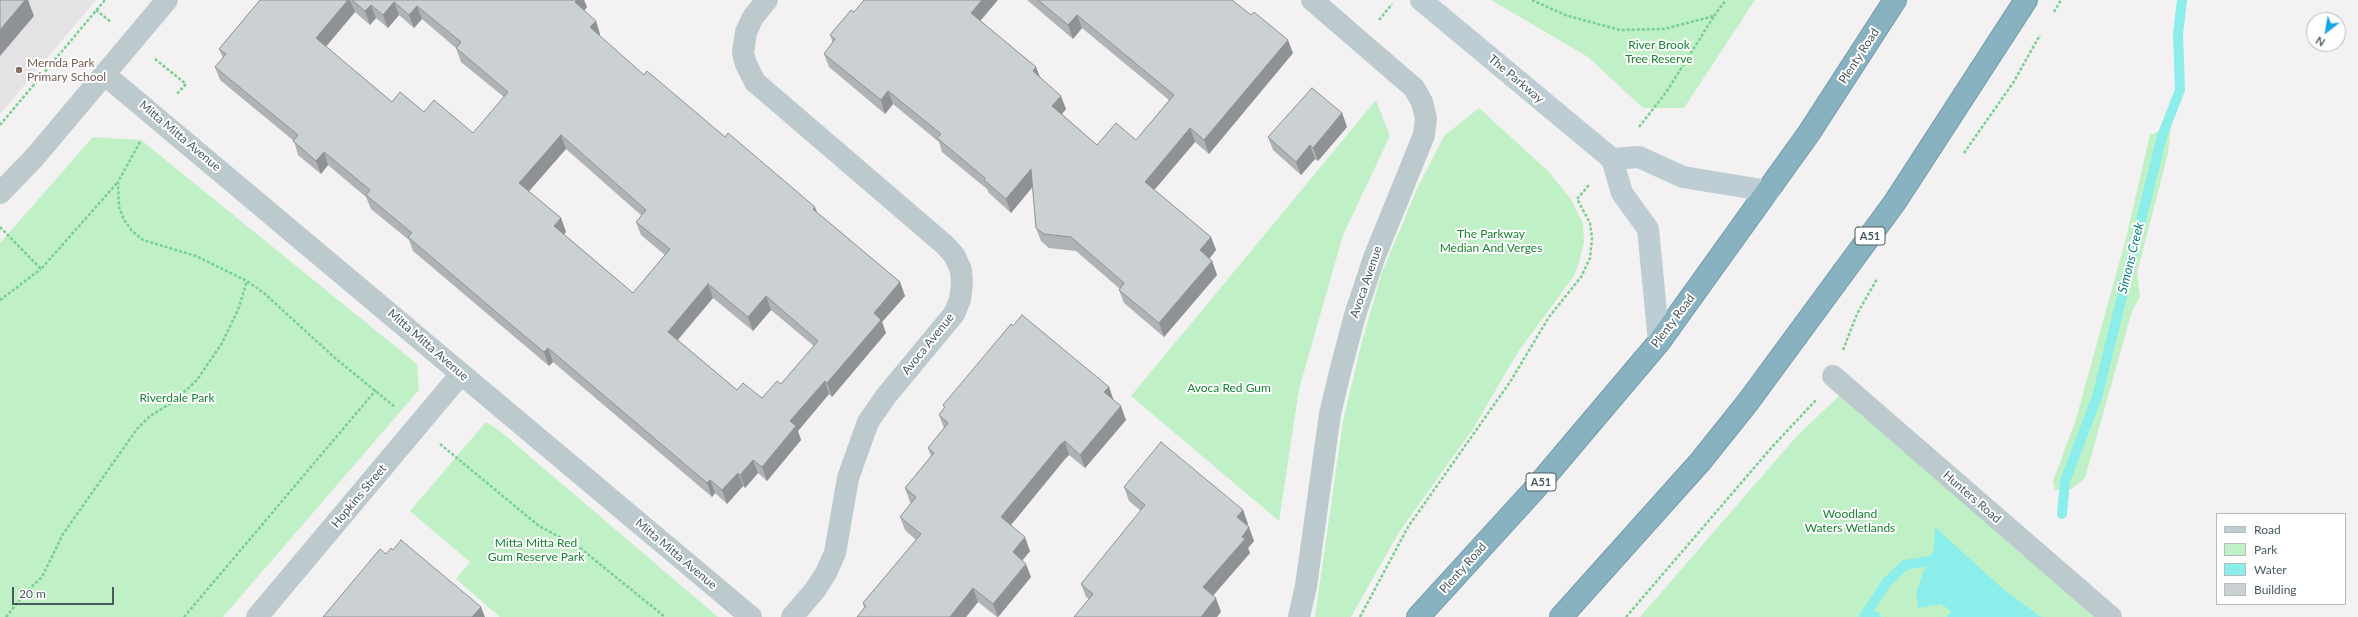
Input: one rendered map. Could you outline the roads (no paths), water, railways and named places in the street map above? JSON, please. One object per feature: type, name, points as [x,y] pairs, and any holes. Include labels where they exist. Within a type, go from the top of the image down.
[{"type":"highway","name":"Plenty Road","points":[[1418,617],[1533,491],[1659,342],[1809,133],[1895,0]]},
{"type":"highway","name":"A51","points":[[1561,617],[1700,462],[1748,402],[1895,202],[2026,0]]},
{"type":"street","points":[[0,193],[34,158],[167,0]]},
{"type":"street","name":"Avoca Avenue","points":[[767,0],[753,17],[746,32],[744,58],[755,82],[945,245],[954,256],[960,270],[962,284],[960,300],[954,314],[886,396],[868,422],[848,478],[835,553],[826,573],[815,590],[792,617]]},
{"type":"street","name":"Avoca Avenue","points":[[1299,617],[1306,586],[1330,414],[1346,351],[1374,258],[1424,135],[1426,118],[1422,102],[1414,88],[1312,0]]},
{"type":"street","name":"The Parkway","points":[[1421,0],[1612,159]]},
{"type":"street","name":"Mitta Mitta Avenue","points":[[104,74],[751,617]]},
{"type":"street","points":[[1659,342],[1648,229],[1622,193],[1612,159],[1639,157],[1683,177],[1768,191]]},
{"type":"street","name":"Hopkins Street","points":[[257,617],[461,374]]},
{"type":"street","name":"Hunters Road","points":[[1833,376],[2111,617]]},
{"type":"water","points":[[1935,527],[2002,588],[2041,617],[1947,617],[1951,611],[1941,604],[1918,608],[1916,593],[1922,575],[1934,549]]},
{"type":"waterway","name":"Simons Creek","points":[[2062,514],[2065,481],[2097,397],[2162,136],[2180,90],[2178,34],[2182,0]]},
{"type":"waterway","points":[[1864,617],[1887,582],[1905,565],[1929,561]]},
{"type":"waterway","points":[[1867,614],[1876,617]]},
{"type":"place","name":"Mernda Park Primary School","points":[[19,70]]},
{"type":"park label","name":"River Brook Tree Reserve","points":[[1659,52]]},
{"type":"park label","name":"The Parkway Median And Verges","points":[[1491,241]]},
{"type":"park label","name":"Avoca Red Gum","points":[[1229,388]]},
{"type":"park label","name":"Riverdale Park","points":[[177,398]]},
{"type":"park label","name":"Woodland Waters Wetlands","points":[[1850,521]]},
{"type":"park label","name":"Mitta Mitta Red Gum Reserve Park","points":[[536,550]]}]
